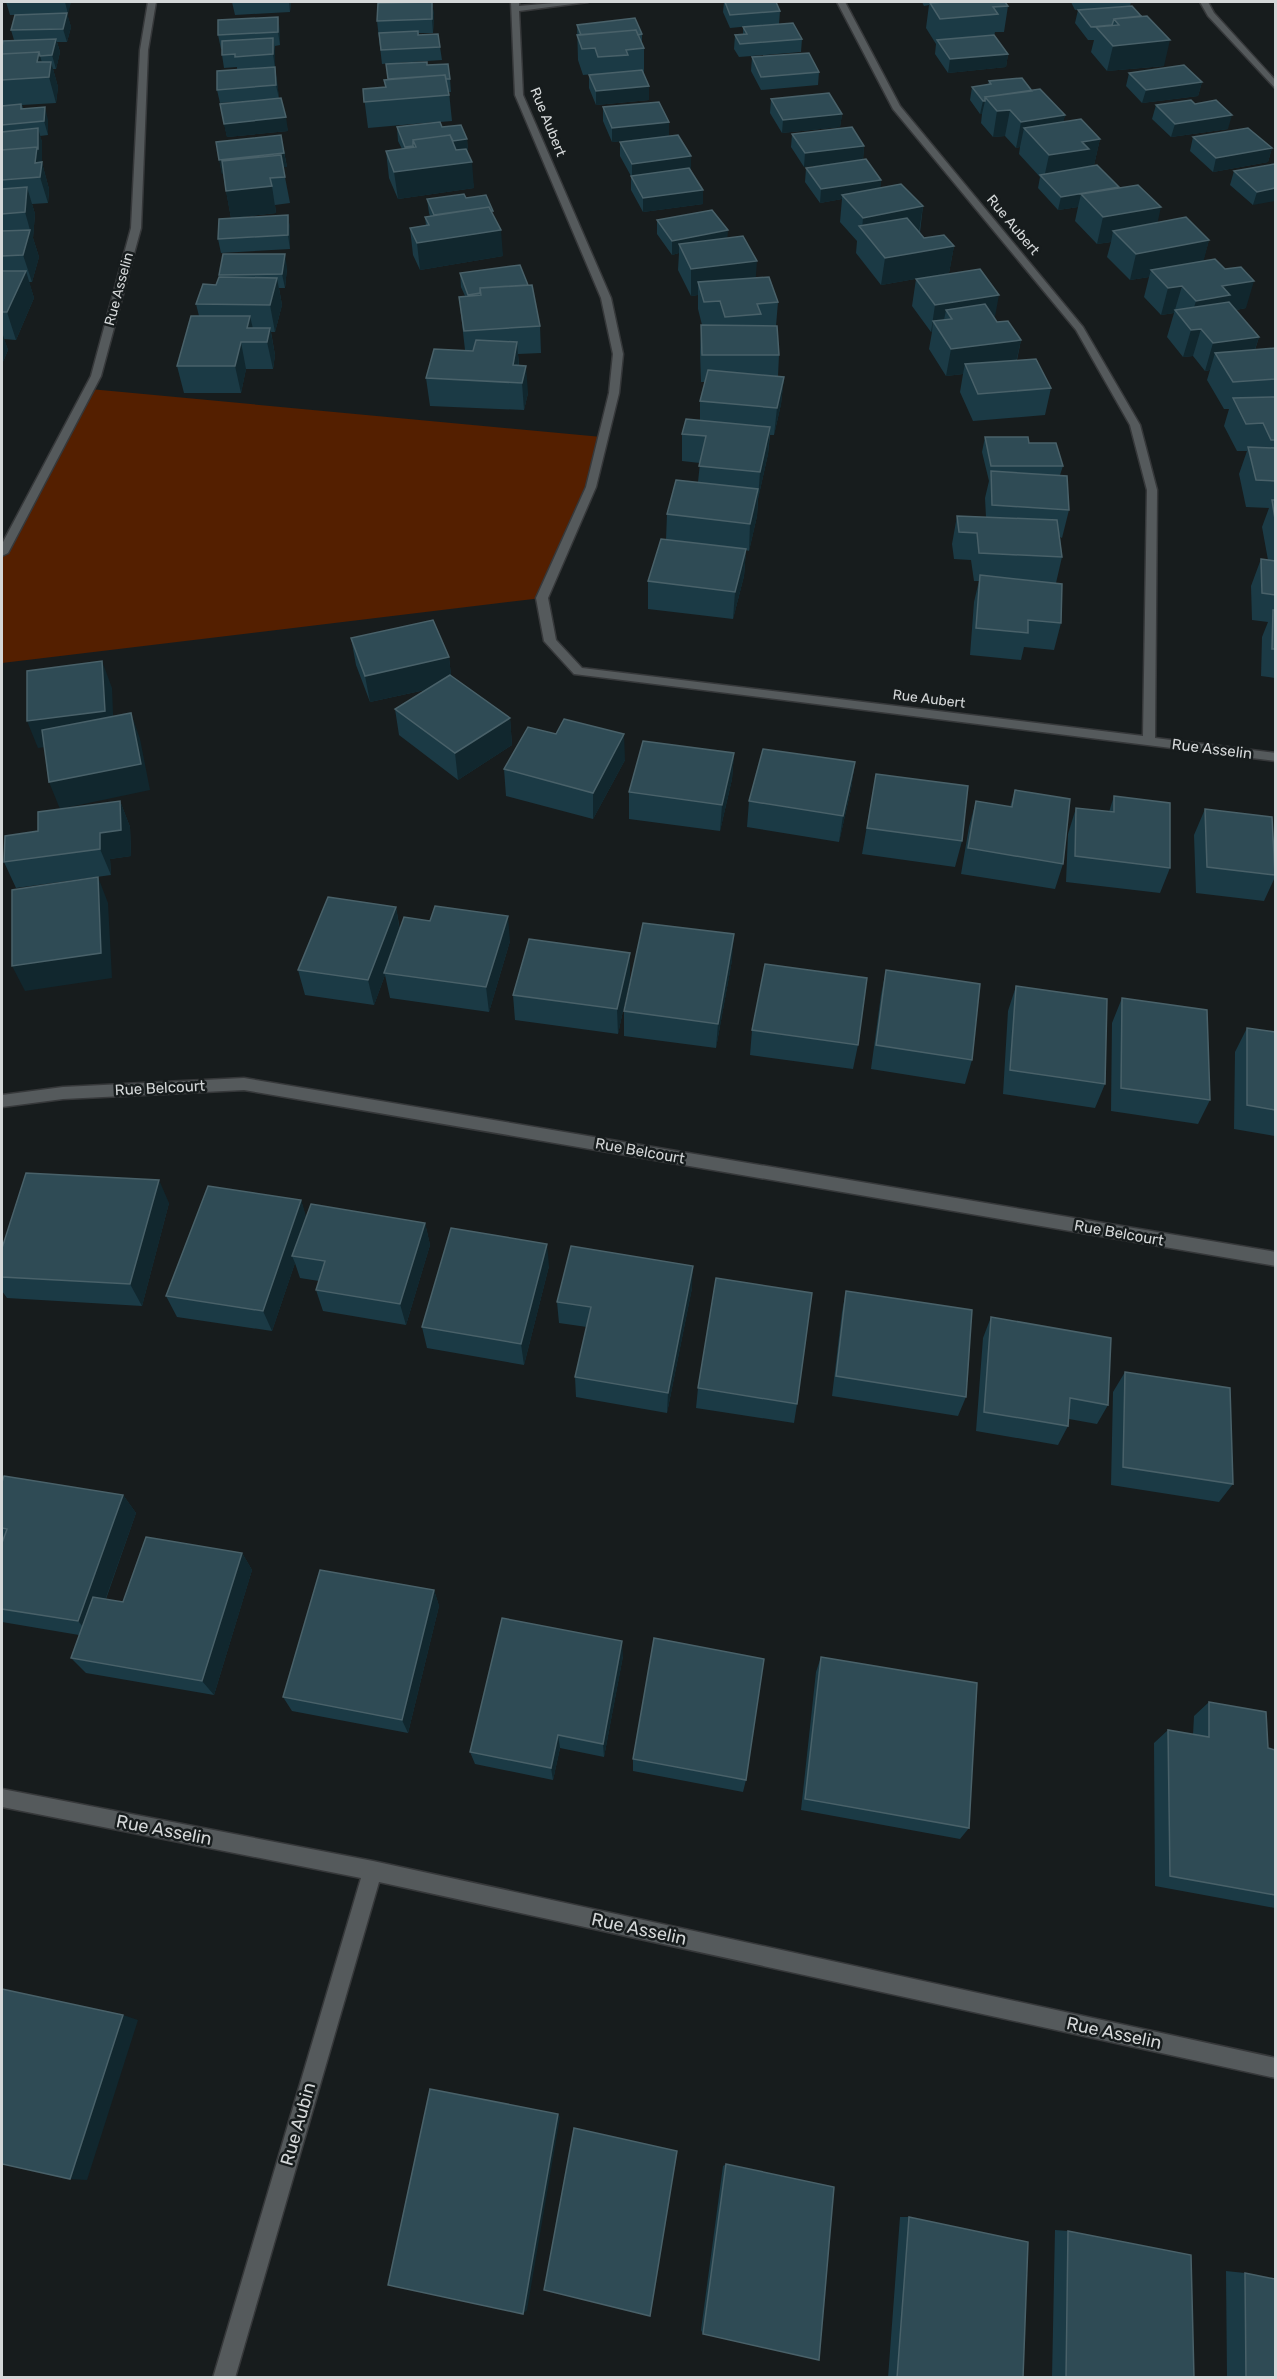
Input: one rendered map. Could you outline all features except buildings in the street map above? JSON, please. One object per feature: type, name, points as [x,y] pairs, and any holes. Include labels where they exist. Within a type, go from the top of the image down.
[{"type":"street","name":"Rue Asselin","points":[[2,553],[96,376],[136,228],[144,50],[152,2]]},
{"type":"street","name":"Rue Aubert","points":[[584,2],[516,5],[519,95],[606,298],[618,354],[614,393],[591,487],[542,598],[550,641],[578,671],[1149,741],[1152,490],[1135,425],[1080,330],[896,107],[841,2]]},
{"type":"street","points":[[1204,2],[1211,14],[1275,85]]},
{"type":"street","name":"Rue Asselin","points":[[1149,741],[1275,757]]},
{"type":"street","name":"Rue Belcourt","points":[[2,1101],[63,1093],[244,1084],[1275,1259]]},
{"type":"street","name":"Rue Asselin","points":[[2,1798],[373,1871],[1275,2068]]},
{"type":"street","name":"Rue Aubin","points":[[224,2378],[373,1871]]},
{"type":"shaded area","points":[[90,389],[602,437],[591,487],[542,598],[2,663],[2,553]]}]
